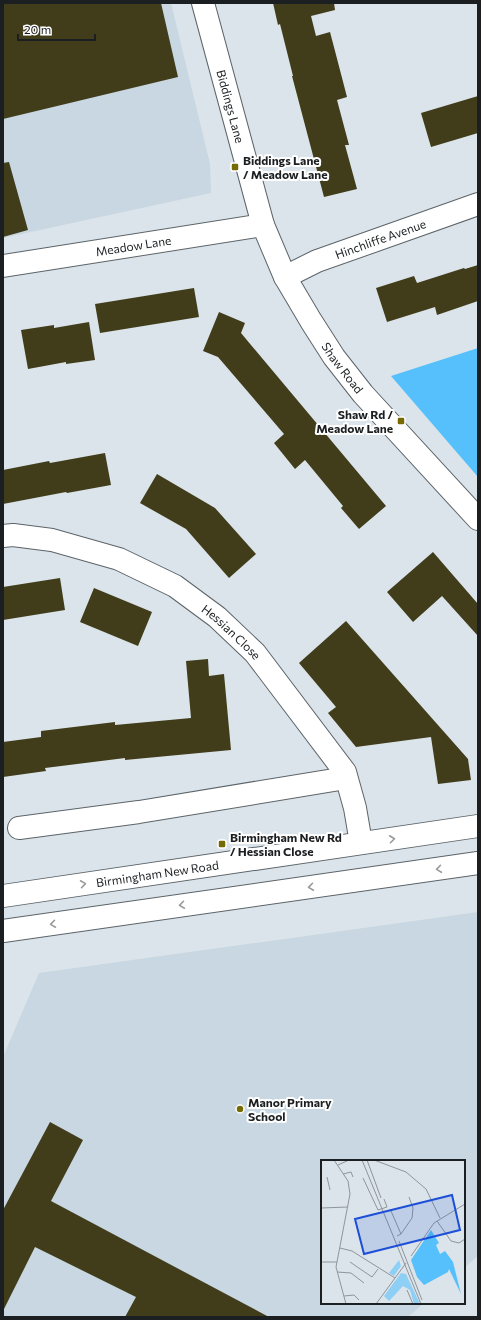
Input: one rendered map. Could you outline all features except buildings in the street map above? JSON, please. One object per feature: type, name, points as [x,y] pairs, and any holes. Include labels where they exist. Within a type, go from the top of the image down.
[{"type":"main road","name":"Biddings Lane","points":[[203,3],[263,225],[285,277]]},
{"type":"main road","name":"Hinchliffe Avenue","points":[[285,277],[317,261],[478,204]]},
{"type":"main road","name":"Meadow Lane","points":[[3,266],[263,225]]},
{"type":"main road","name":"Shaw Road","points":[[285,277],[311,322],[334,357],[363,394],[478,519]]},
{"type":"main road","name":"Hessian Close","points":[[3,536],[52,540],[119,559],[175,586],[217,617],[255,653],[345,772],[355,808],[360,844]]},
{"type":"main road","points":[[19,828],[139,812],[346,778]]},
{"type":"main road","name":"Birmingham New Road","points":[[3,896],[478,826]]},
{"type":"main road","points":[[3,931],[478,864]]},
{"type":"shaded area","points":[[3,3],[171,3],[210,164],[211,193],[3,238]]},
{"type":"shaded area","points":[[478,348],[478,477],[391,376]]},
{"type":"shaded area","name":"Manor Primary School","points":[[478,912],[478,1256],[465,1267],[465,1160],[321,1160],[321,1304],[423,1304],[408,1317],[3,1317],[3,1057],[39,973]]},
{"type":"place","name":"Biddings Lane / Meadow Lane","points":[[235,167]]},
{"type":"place","name":"Shaw Rd / Meadow Lane","points":[[401,421]]},
{"type":"place","name":"Birmingham New Rd / Hessian Close","points":[[222,844]]},
{"type":"place","name":"Manor Primary School","points":[[240,1109]]}]
